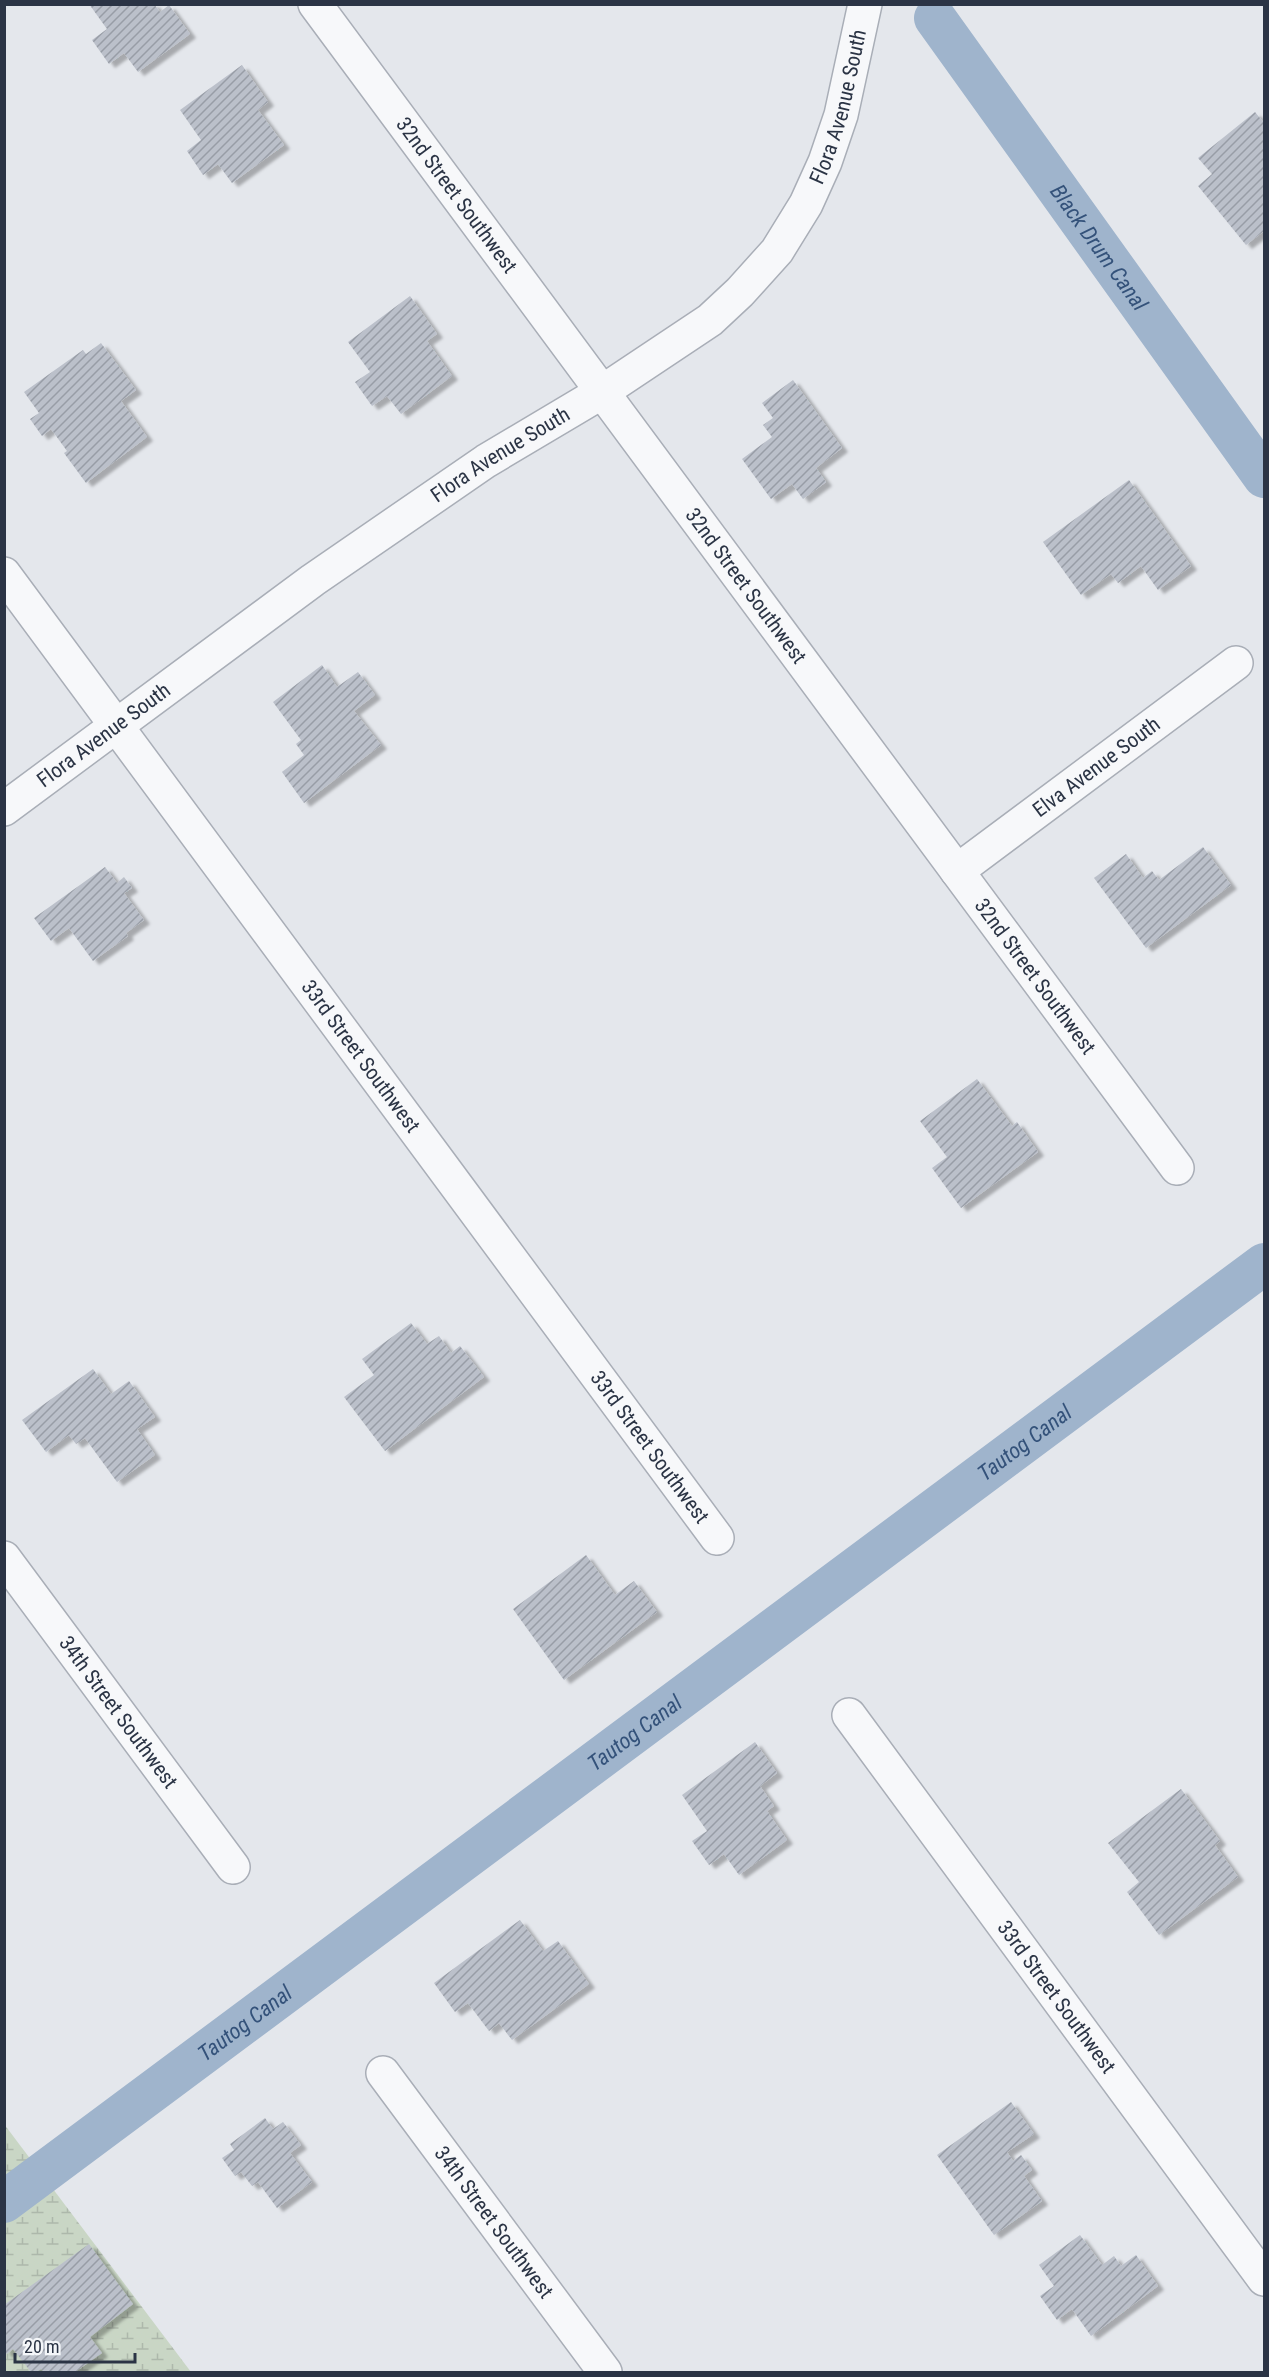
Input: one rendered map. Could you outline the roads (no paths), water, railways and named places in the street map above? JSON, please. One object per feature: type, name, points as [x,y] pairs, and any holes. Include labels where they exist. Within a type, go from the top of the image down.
[{"type":"street","name":"32nd Street Southwest","points":[[315,4],[1177,1168]]},
{"type":"street","name":"Flora Avenue South","points":[[4,809],[313,580],[486,461],[602,392],[710,320],[740,292],[777,251],[806,204],[825,162],[841,115],[865,4]]},
{"type":"street","name":"33rd Street Southwest","points":[[4,574],[717,1538]]},
{"type":"street","name":"Elva Avenue South","points":[[957,872],[1236,663]]},
{"type":"street","name":"34th Street Southwest","points":[[4,1558],[233,1866]]},
{"type":"street","name":"33rd Street Southwest","points":[[849,1715],[1264,2279]]},
{"type":"street","name":"34th Street Southwest","points":[[383,2073],[605,2373]]},
{"type":"waterway","name":"Black Drum Canal","points":[[935,18],[1264,477]]},
{"type":"waterway","name":"Tautog Canal","points":[[4,2202],[1264,1264]]}]
